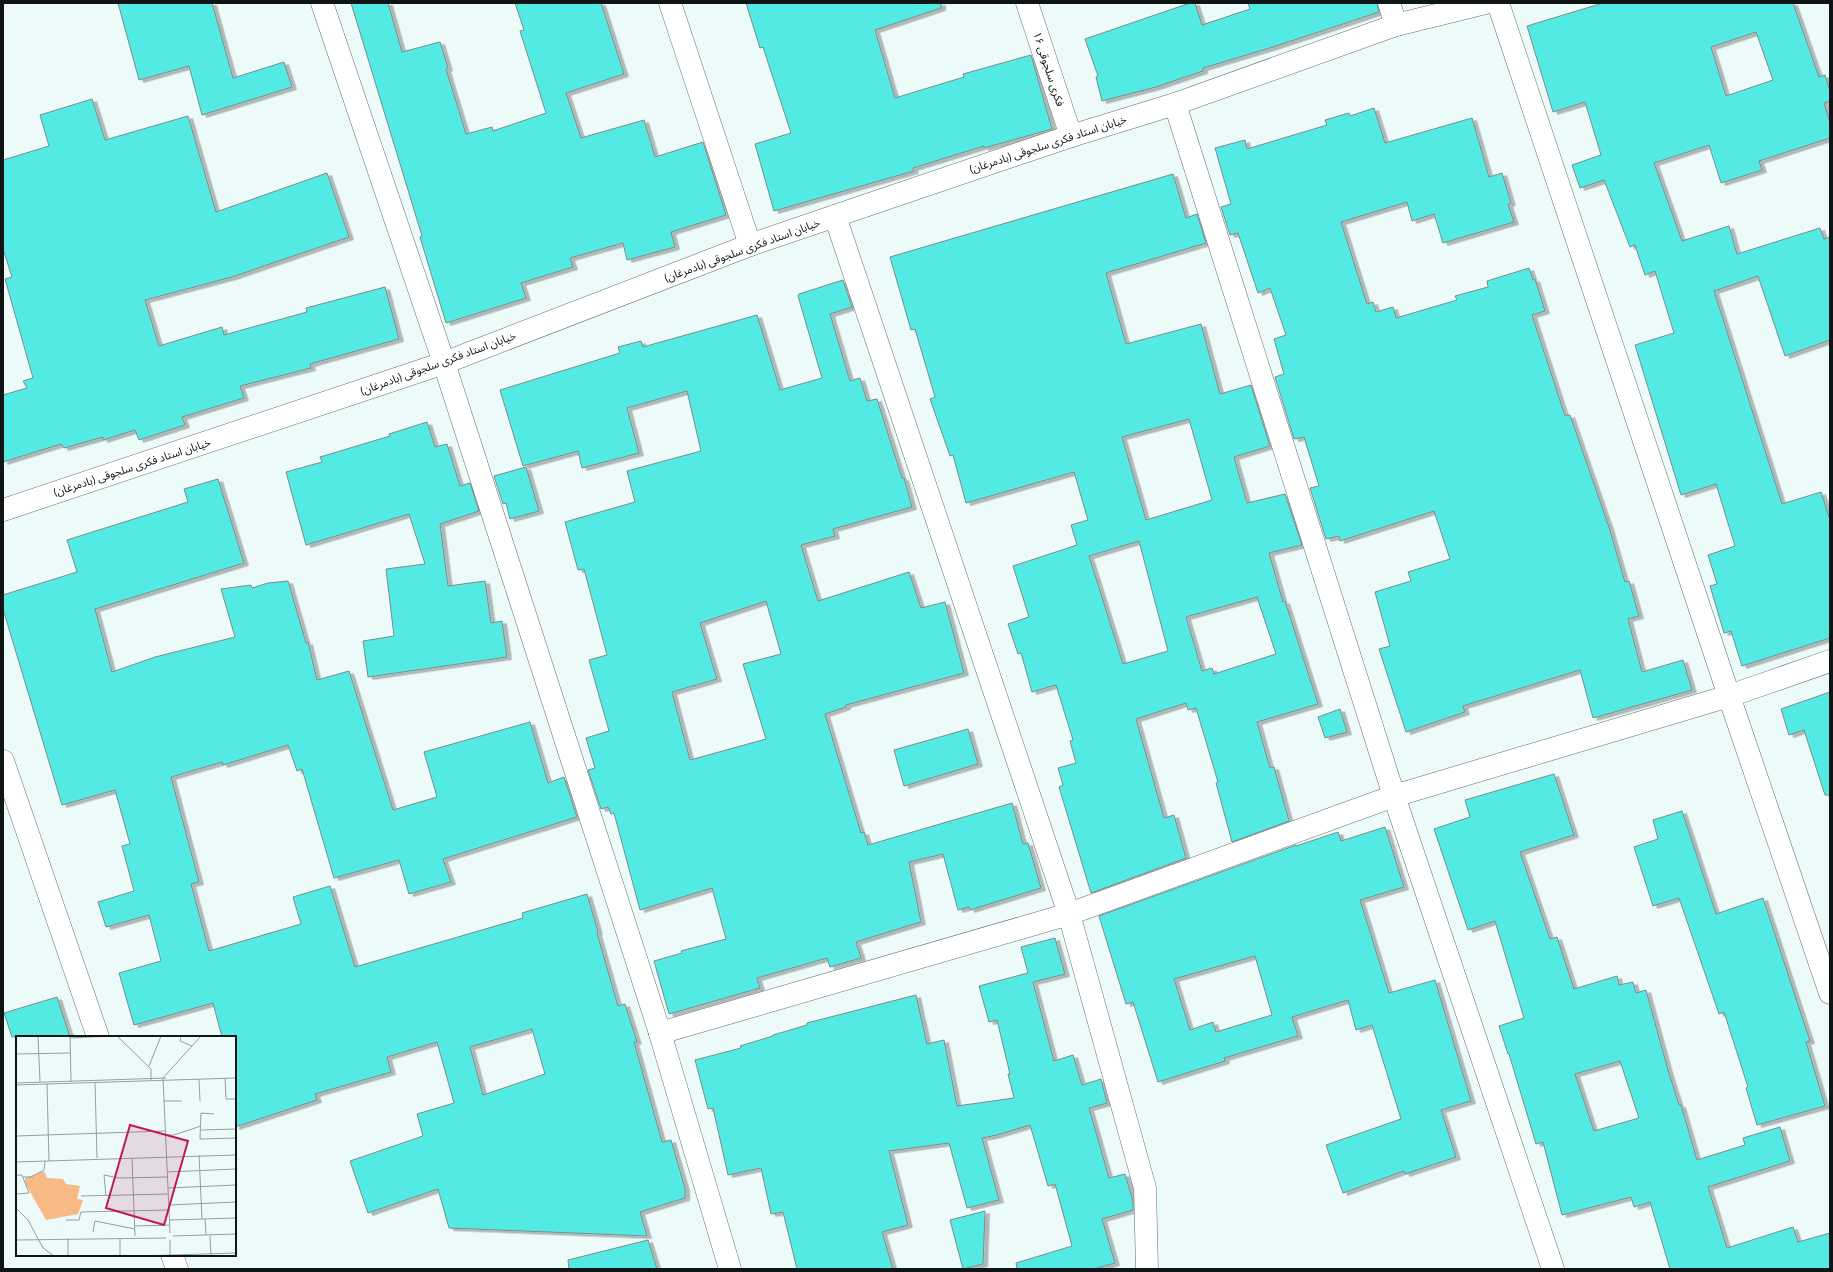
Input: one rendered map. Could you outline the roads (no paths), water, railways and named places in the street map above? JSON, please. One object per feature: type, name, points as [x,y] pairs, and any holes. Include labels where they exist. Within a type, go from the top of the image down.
[{"type":"street","points":[[322,3],[444,363],[660,1033],[730,1269]]},
{"type":"street","points":[[670,3],[750,245]]},
{"type":"street","name":"فکری سلجوقی ۱۶","points":[[1027,3],[1071,136]]},
{"type":"street","points":[[1389,3],[1396,25]]},
{"type":"street","name":"خیابان استاد فکری سلجوقی (بادمرغان)","points":[[3,508],[444,363],[750,245],[835,216],[1071,136],[1175,104],[1396,25],[1485,3]]},
{"type":"street","points":[[1498,3],[1729,696],[1830,993]]},
{"type":"street","points":[[1175,104],[1394,796],[1553,1269]]},
{"type":"street","points":[[835,216],[1069,914],[1145,1188],[1147,1269]]},
{"type":"street","points":[[660,1033],[1069,914],[1394,796],[1729,696],[1830,661]]},
{"type":"street","points":[[3,761],[98,1036]]},
{"type":"street","points":[[172,1256],[177,1269]]}]
